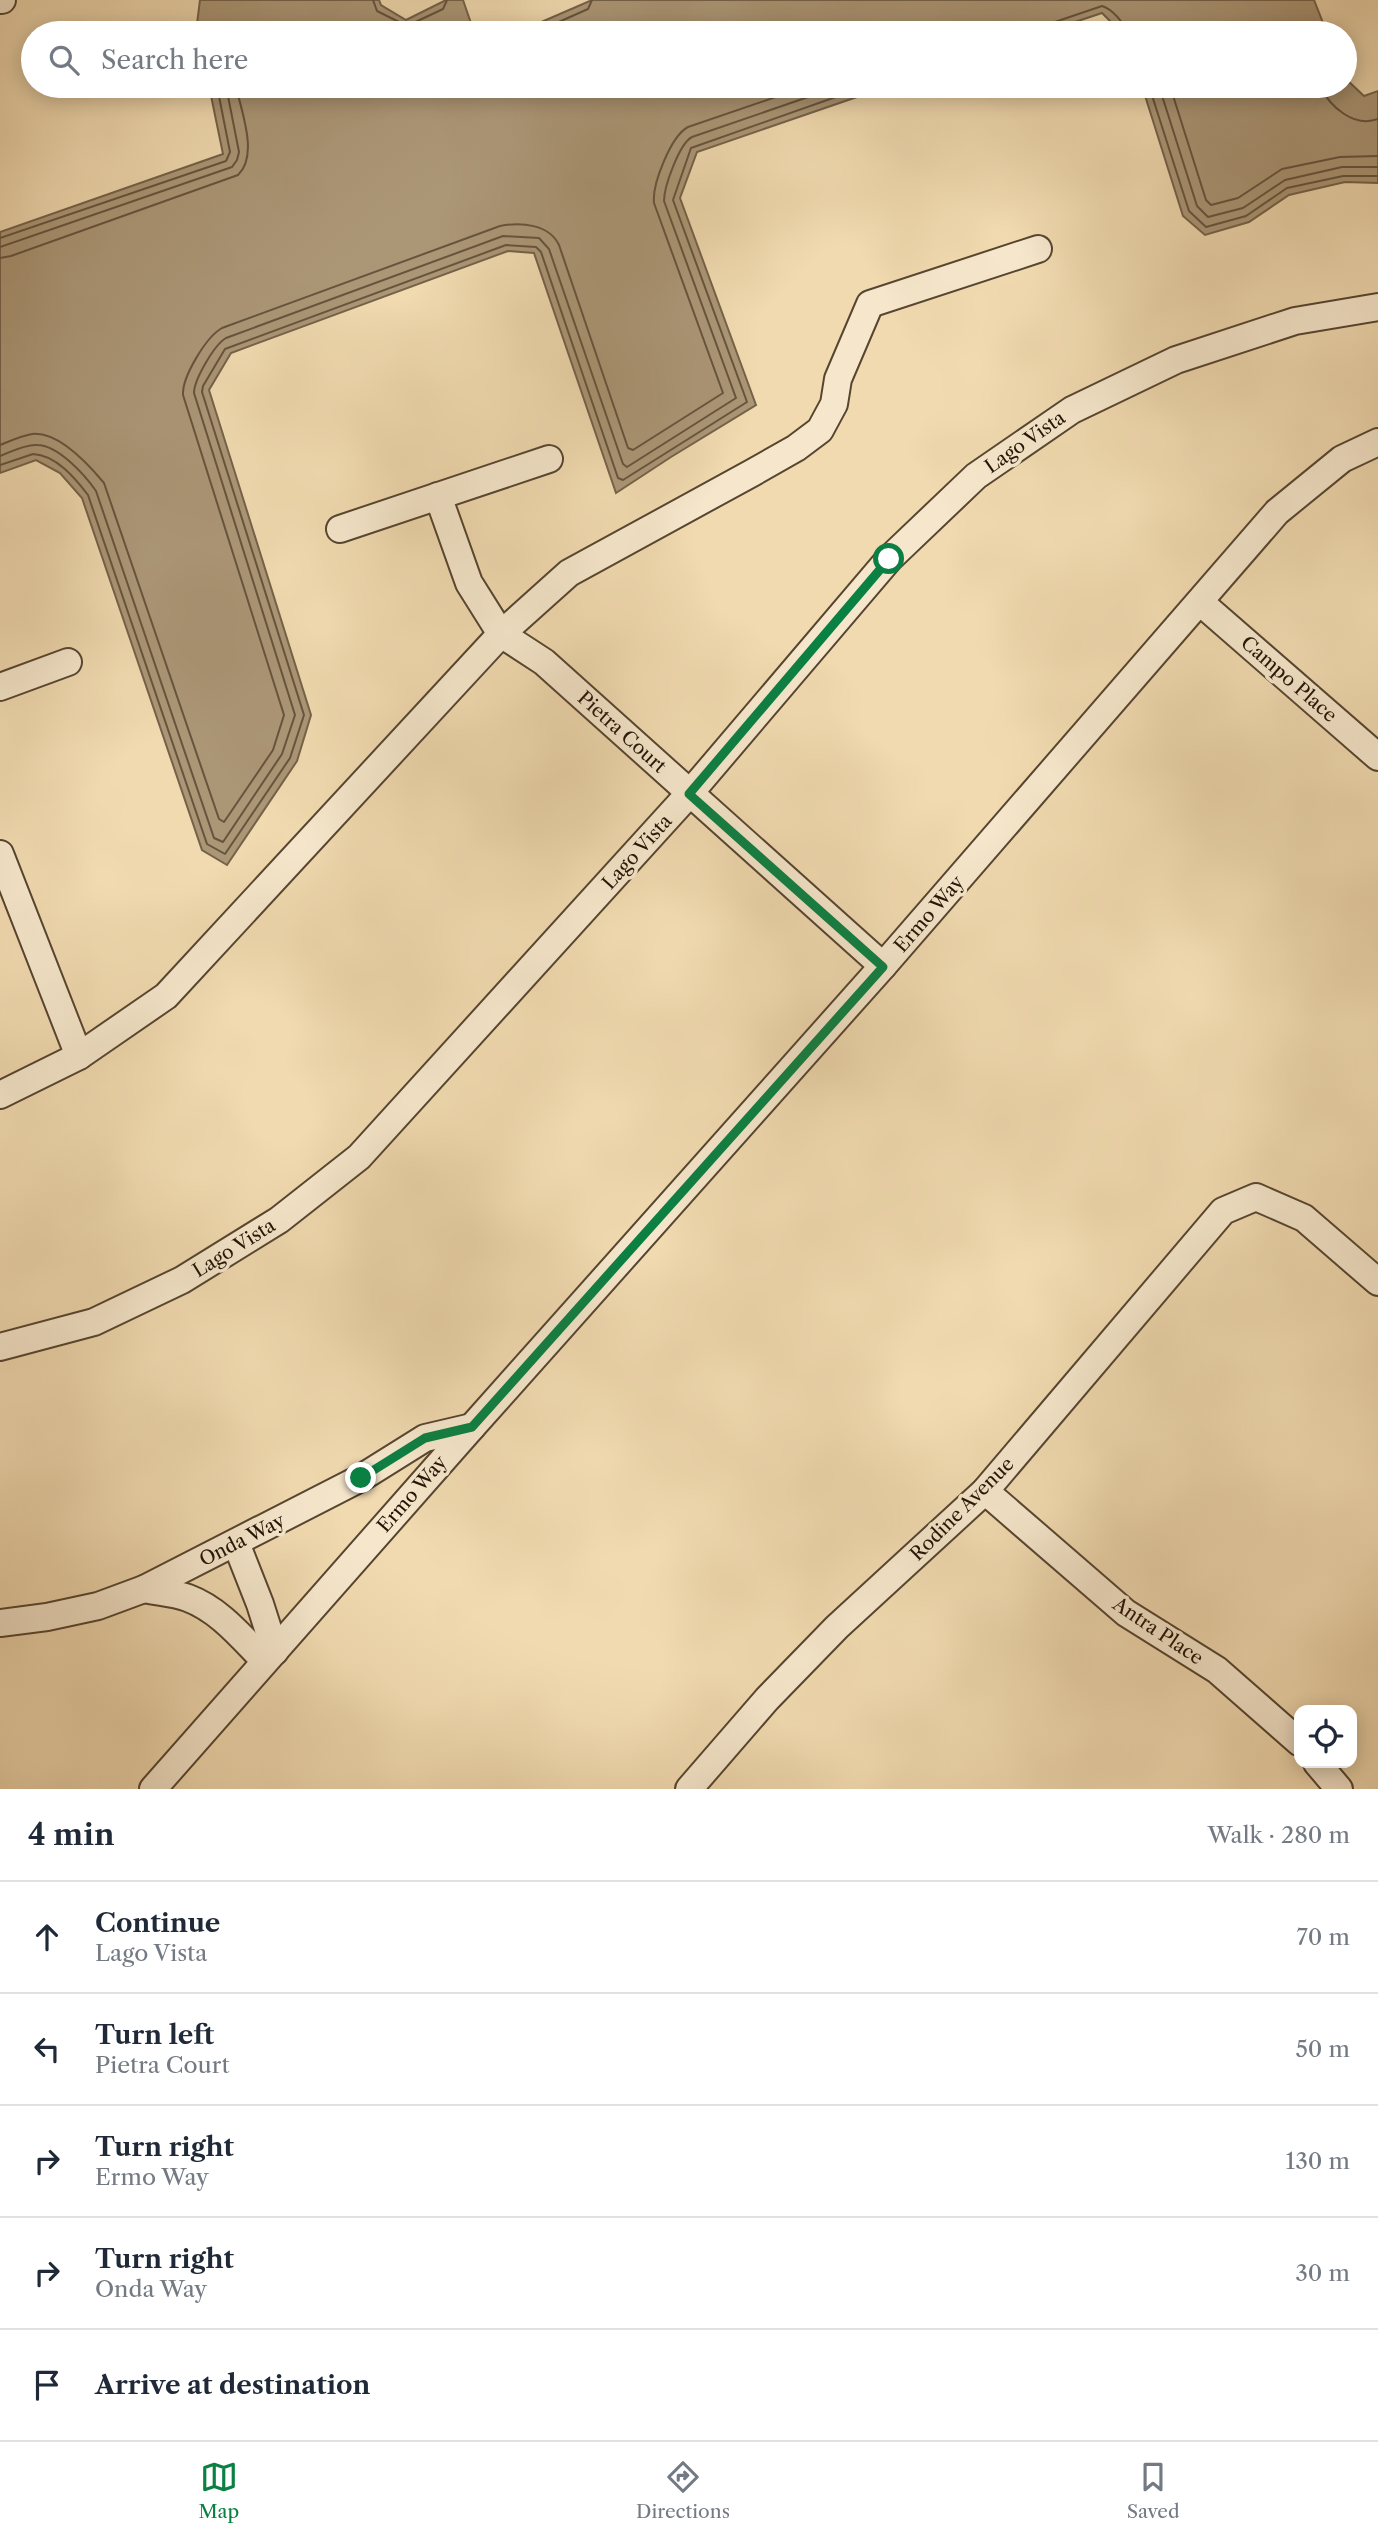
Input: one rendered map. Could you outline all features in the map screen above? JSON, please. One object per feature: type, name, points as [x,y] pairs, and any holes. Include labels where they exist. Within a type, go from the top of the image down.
[{"type":"street","points":[[0,1094],[79,1056],[166,996],[501,634],[569,573],[763,467],[796,448],[820,429],[834,404],[838,379],[870,304],[1038,249]]},
{"type":"street","name":"Lago Vista","points":[[0,1347],[94,1322],[182,1280],[279,1220],[359,1157],[689,794],[889,559],[976,477],[1072,410],[1176,360],[1296,321],[1378,307]]},
{"type":"street","name":"Ermo Way","points":[[153,1789],[883,967],[1277,512],[1342,459],[1378,442]]},
{"type":"street","points":[[340,529],[549,459]]},
{"type":"street","name":"Pietra Court","points":[[438,496],[469,583],[501,634],[544,662],[883,967]]},
{"type":"street","name":"Campo Place","points":[[1200,602],[1378,757]]},
{"type":"street","points":[[0,687],[68,662]]},
{"type":"street","points":[[0,854],[79,1056]]},
{"type":"street","name":"Rodine Avenue","points":[[689,1789],[766,1699],[837,1628],[985,1491],[1223,1211],[1256,1198],[1304,1218],[1378,1282]]},
{"type":"street","name":"Onda Way","points":[[0,1623],[47,1617],[98,1606],[144,1589],[361,1478],[425,1438],[472,1427]]},
{"type":"street","name":"Antra Place","points":[[985,1491],[1125,1613],[1217,1670],[1294,1738]]},
{"type":"street","points":[[236,1543],[260,1604],[270,1656]]},
{"type":"street","points":[[144,1589],[186,1597],[205,1606],[270,1656]]},
{"type":"street","points":[[1321,1768],[1339,1789]]},
{"type":"water","points":[[200,0],[379,0],[381,5],[406,20],[446,0],[463,0],[470,21],[197,21]]},
{"type":"water","points":[[592,0],[1314,0],[1322,21],[1110,21],[1102,13],[1078,21],[544,21]]},
{"type":"water","points":[[1357,89],[1364,96],[1378,91],[1378,183],[1345,182],[1289,195],[1249,222],[1205,235],[1183,216],[1146,98],[1357,98]]},
{"type":"water","points":[[211,98],[854,98],[697,152],[680,198],[756,405],[616,493],[534,253],[508,251],[231,353],[209,390],[311,715],[297,761],[227,865],[202,850],[82,498],[60,473],[36,460],[0,473],[0,232],[223,154]]},
{"type":"route","points":[[361,1478],[425,1438],[472,1427],[883,967],[689,794],[889,559]]}]
